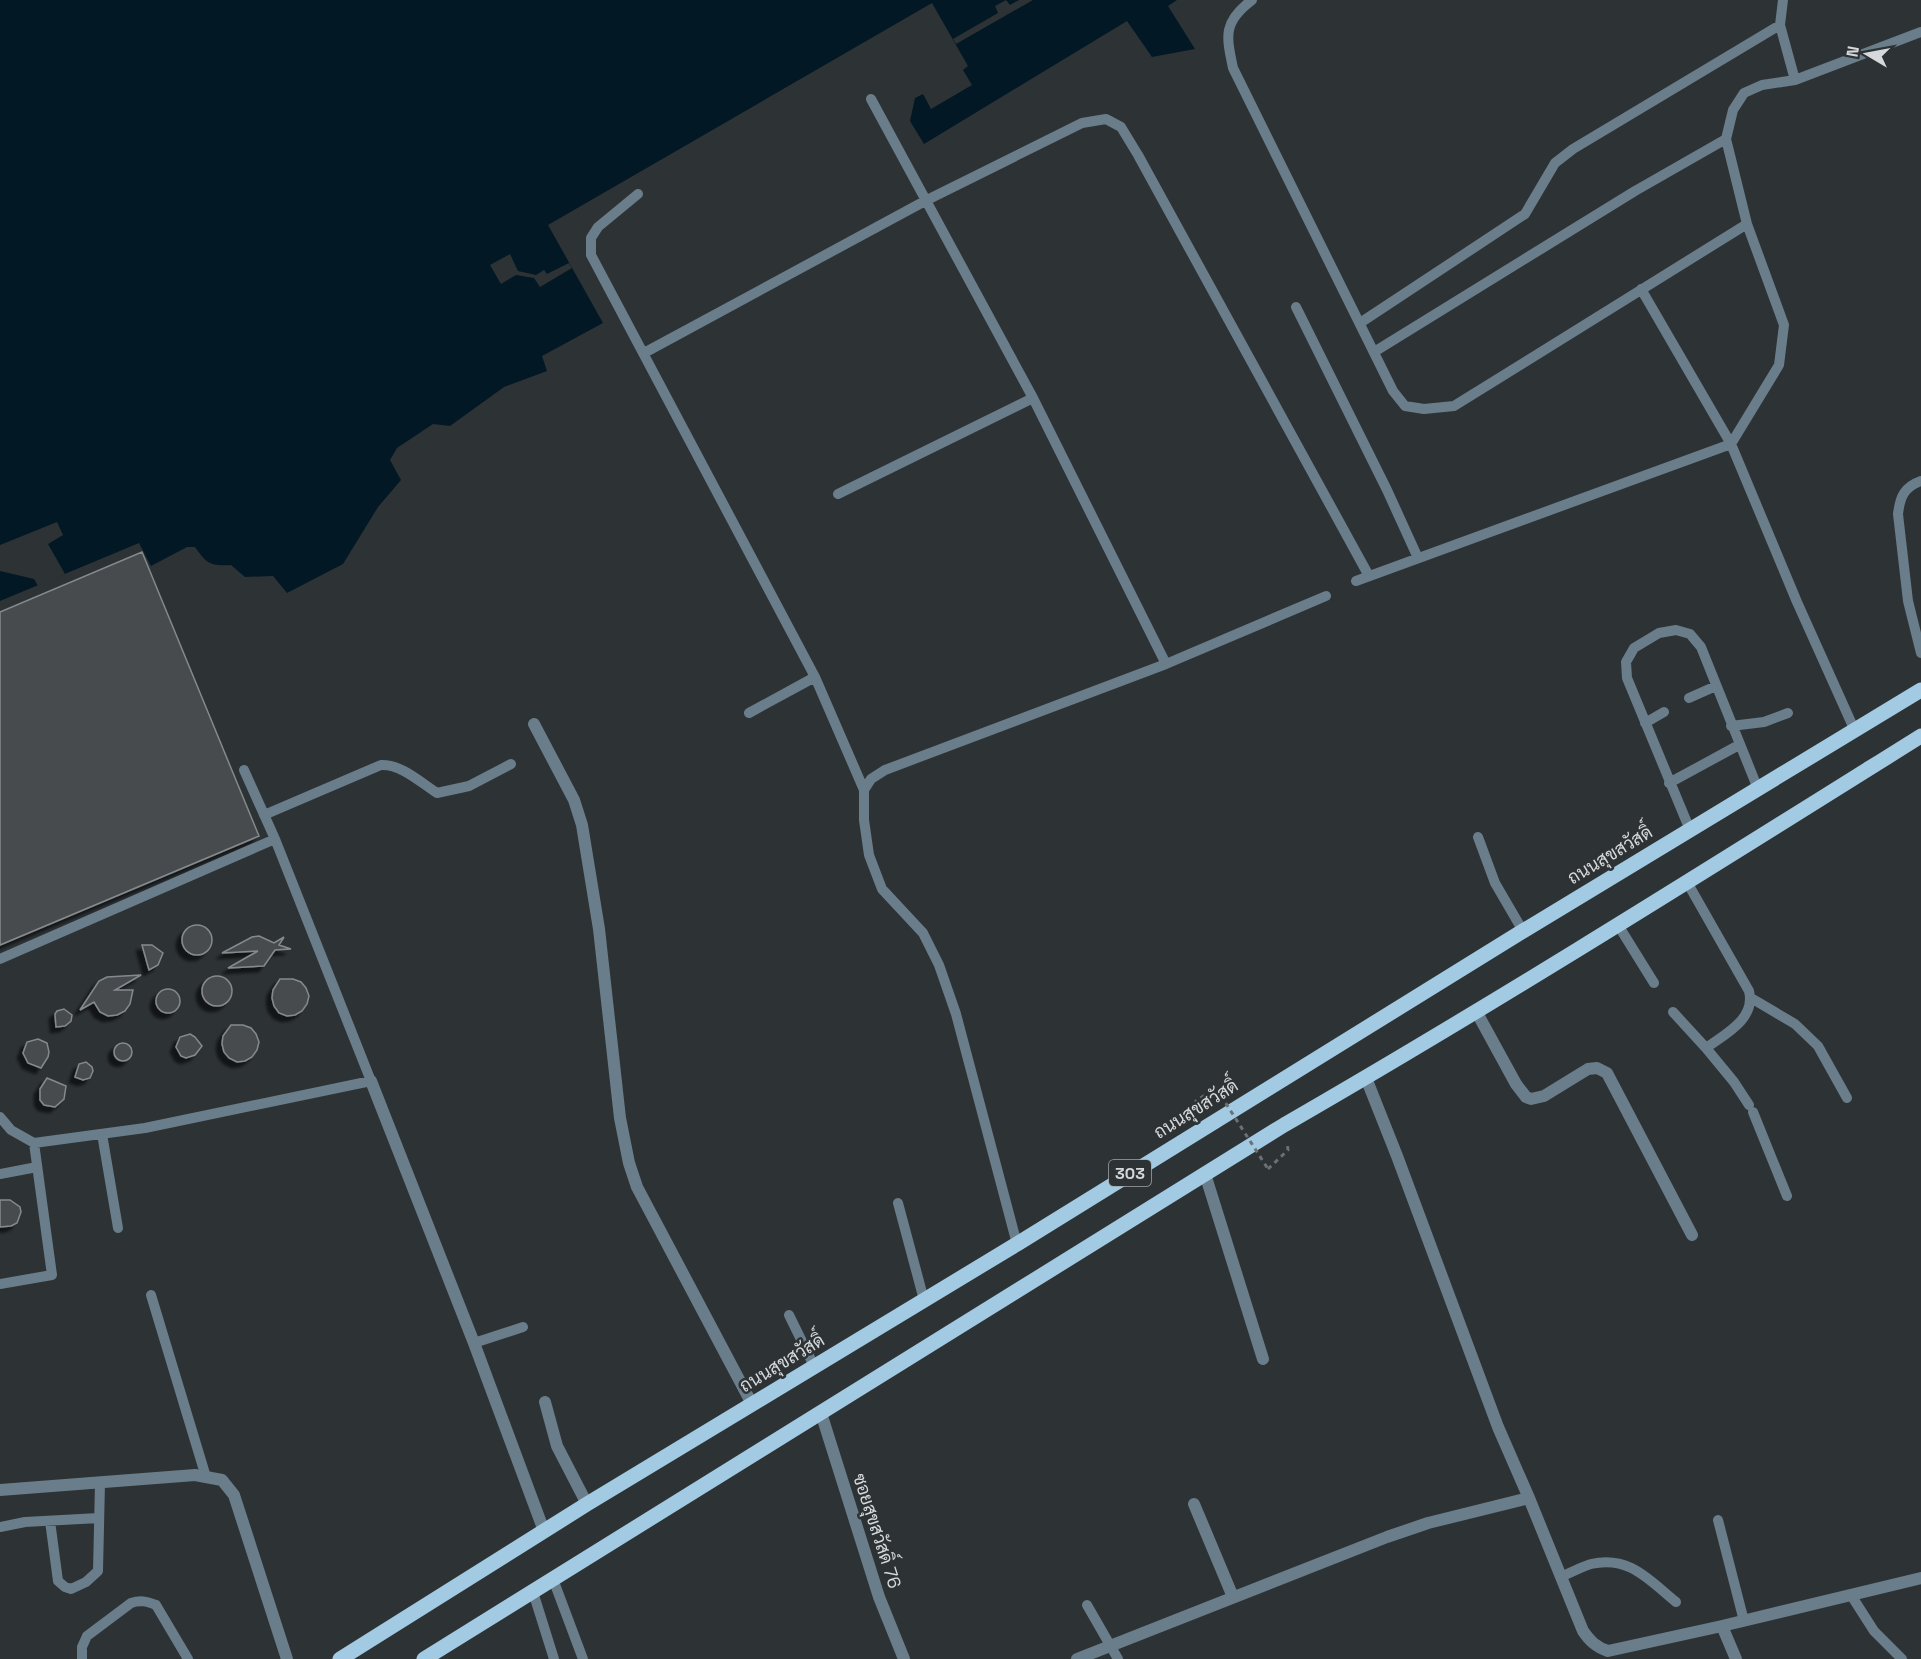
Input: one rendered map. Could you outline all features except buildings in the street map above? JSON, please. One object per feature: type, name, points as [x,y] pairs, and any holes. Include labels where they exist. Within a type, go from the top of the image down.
[{"type":"main road","name":"ถนนสุขสวัสดิ์","points":[[340,1659],[587,1504],[1017,1244],[1523,931],[1921,690]]},
{"type":"main road","name":"303","points":[[424,1659],[441,1654],[553,1579],[1205,1174],[1618,925],[1921,736]]},
{"type":"street","points":[[534,724],[574,800],[582,825],[599,929],[614,1077],[629,1163],[637,1187],[752,1404]]},
{"type":"street","points":[[1476,1011],[1516,1084],[1526,1097],[1532,1099],[1545,1096],[1588,1069],[1598,1068],[1607,1073],[1692,1235]]},
{"type":"street","points":[[1366,1078],[1498,1427],[1582,1631],[1598,1648],[1608,1651],[1921,1578]]},
{"type":"street","points":[[371,1081],[544,1531]]},
{"type":"street","points":[[1205,1174],[1263,1359]]},
{"type":"street","points":[[545,1402],[557,1446],[587,1504]]},
{"type":"street","name":"ซอยสุขสวัสดิ์ 76","points":[[821,1413],[879,1597],[904,1659]]},
{"type":"street","points":[[0,1490],[195,1475],[222,1479],[234,1495],[287,1659]]},
{"type":"street","points":[[1077,1659],[1398,1533],[1529,1498]]},
{"type":"street","points":[[1194,1504],[1233,1597]]},
{"type":"street","points":[[1722,1626],[1736,1659]]},
{"type":"lane","points":[[1252,0],[1231,20],[1228,44],[1233,68],[1374,352],[1394,391],[1405,406],[1424,409],[1454,406],[1747,224]]},
{"type":"lane","points":[[1783,0],[1780,25],[1795,80]]},
{"type":"lane","points":[[1360,323],[1525,213],[1555,163],[1574,149],[1780,25]]},
{"type":"lane","points":[[1356,581],[1731,444],[1779,365],[1784,325],[1747,224],[1726,139],[1733,110],[1744,93],[1762,85],[1795,80],[1921,32]]},
{"type":"lane","points":[[871,99],[1033,398],[1166,664]]},
{"type":"lane","points":[[644,353],[925,201],[1082,123],[1106,119],[1121,127],[1369,576]]},
{"type":"lane","points":[[1374,352],[1635,191],[1726,139]]},
{"type":"lane","points":[[638,194],[598,228],[591,238],[591,255],[815,677],[864,790],[864,820],[869,855],[882,890],[923,933],[939,966],[956,1014],[1017,1244]]},
{"type":"lane","points":[[1641,289],[1731,444],[1797,602],[1855,731]]},
{"type":"lane","points":[[1296,307],[1387,490],[1418,558]]},
{"type":"lane","points":[[838,494],[1033,398]]},
{"type":"lane","points":[[1921,481],[1905,489],[1898,514],[1908,601],[1918,632],[1921,653]]},
{"type":"lane","points":[[864,790],[871,779],[885,770],[1166,664],[1326,596]]},
{"type":"lane","points":[[1690,830],[1628,678],[1626,662],[1634,648],[1659,633],[1676,630],[1690,633],[1701,647],[1758,789]]},
{"type":"lane","points":[[749,713],[815,677]]},
{"type":"lane","points":[[1689,698],[1716,686]]},
{"type":"lane","points":[[1645,723],[1664,712]]},
{"type":"lane","points":[[1731,726],[1764,722],[1788,713]]},
{"type":"lane","points":[[1669,783],[1739,745]]},
{"type":"lane","points":[[264,815],[381,765],[391,765],[437,793],[469,786],[511,764]]},
{"type":"lane","points":[[0,1117],[12,1130],[34,1143],[145,1128],[371,1081],[275,839],[244,770]]},
{"type":"lane","points":[[1478,837],[1495,883],[1523,931]]},
{"type":"lane","points":[[0,959],[275,839]]},
{"type":"lane","points":[[1687,882],[1751,998],[1751,1007],[1744,1019],[1706,1048]]},
{"type":"lane","points":[[1618,925],[1654,983]]},
{"type":"lane","points":[[1751,998],[1795,1024],[1818,1046],[1847,1098]]},
{"type":"lane","points":[[1673,1012],[1734,1082],[1751,1108],[1787,1196]]},
{"type":"lane","points":[[102,1134],[118,1228]]},
{"type":"lane","points":[[0,1284],[52,1275],[34,1143]]},
{"type":"lane","points":[[0,1174],[37,1167]]},
{"type":"lane","points":[[898,1203],[924,1300]]},
{"type":"lane","points":[[151,1295],[206,1477]]},
{"type":"lane","points":[[789,1315],[814,1366]]},
{"type":"lane","points":[[474,1344],[523,1327]]},
{"type":"lane","points":[[51,1521],[58,1581],[71,1589],[86,1582],[98,1571],[100,1483]]},
{"type":"lane","points":[[0,1527],[14,1523],[99,1518]]},
{"type":"lane","points":[[1718,1520],[1744,1621]]},
{"type":"lane","points":[[1561,1577],[1590,1564],[1614,1562],[1635,1568],[1676,1602]]},
{"type":"lane","points":[[553,1579],[583,1659]]},
{"type":"lane","points":[[533,1592],[554,1659]]},
{"type":"lane","points":[[1851,1595],[1874,1631],[1902,1659]]},
{"type":"lane","points":[[82,1659],[82,1647],[87,1636],[131,1603],[138,1601],[147,1601],[156,1605],[188,1659]]},
{"type":"lane","points":[[1088,1605],[1118,1659]]},
{"type":"path","points":[[1209,1124],[1196,1101],[1216,1088],[1268,1169],[1288,1150],[1284,1125]]},
{"type":"water","points":[[0,0],[1177,0],[1168,6],[1195,49],[1152,57],[1127,21],[924,144],[910,121],[915,98],[923,94],[931,109],[972,85],[963,70],[968,66],[932,3],[548,225],[603,323],[542,356],[547,371],[504,387],[450,426],[433,424],[397,448],[390,460],[401,480],[378,507],[343,564],[287,593],[273,576],[245,577],[231,565],[210,563],[195,547],[187,547],[151,566],[139,543],[0,601]]},
{"type":"pier","points":[[1006,0],[1010,5],[1019,0],[1033,0],[956,44],[953,39],[998,13],[995,6]]},
{"type":"pier","points":[[510,254],[518,271],[536,275],[544,270],[547,274],[569,263],[572,268],[540,287],[534,278],[516,275],[501,284],[490,265]]},
{"type":"pier","points":[[57,522],[63,535],[48,544],[65,574],[38,586],[34,579],[0,571],[0,545]]}]
